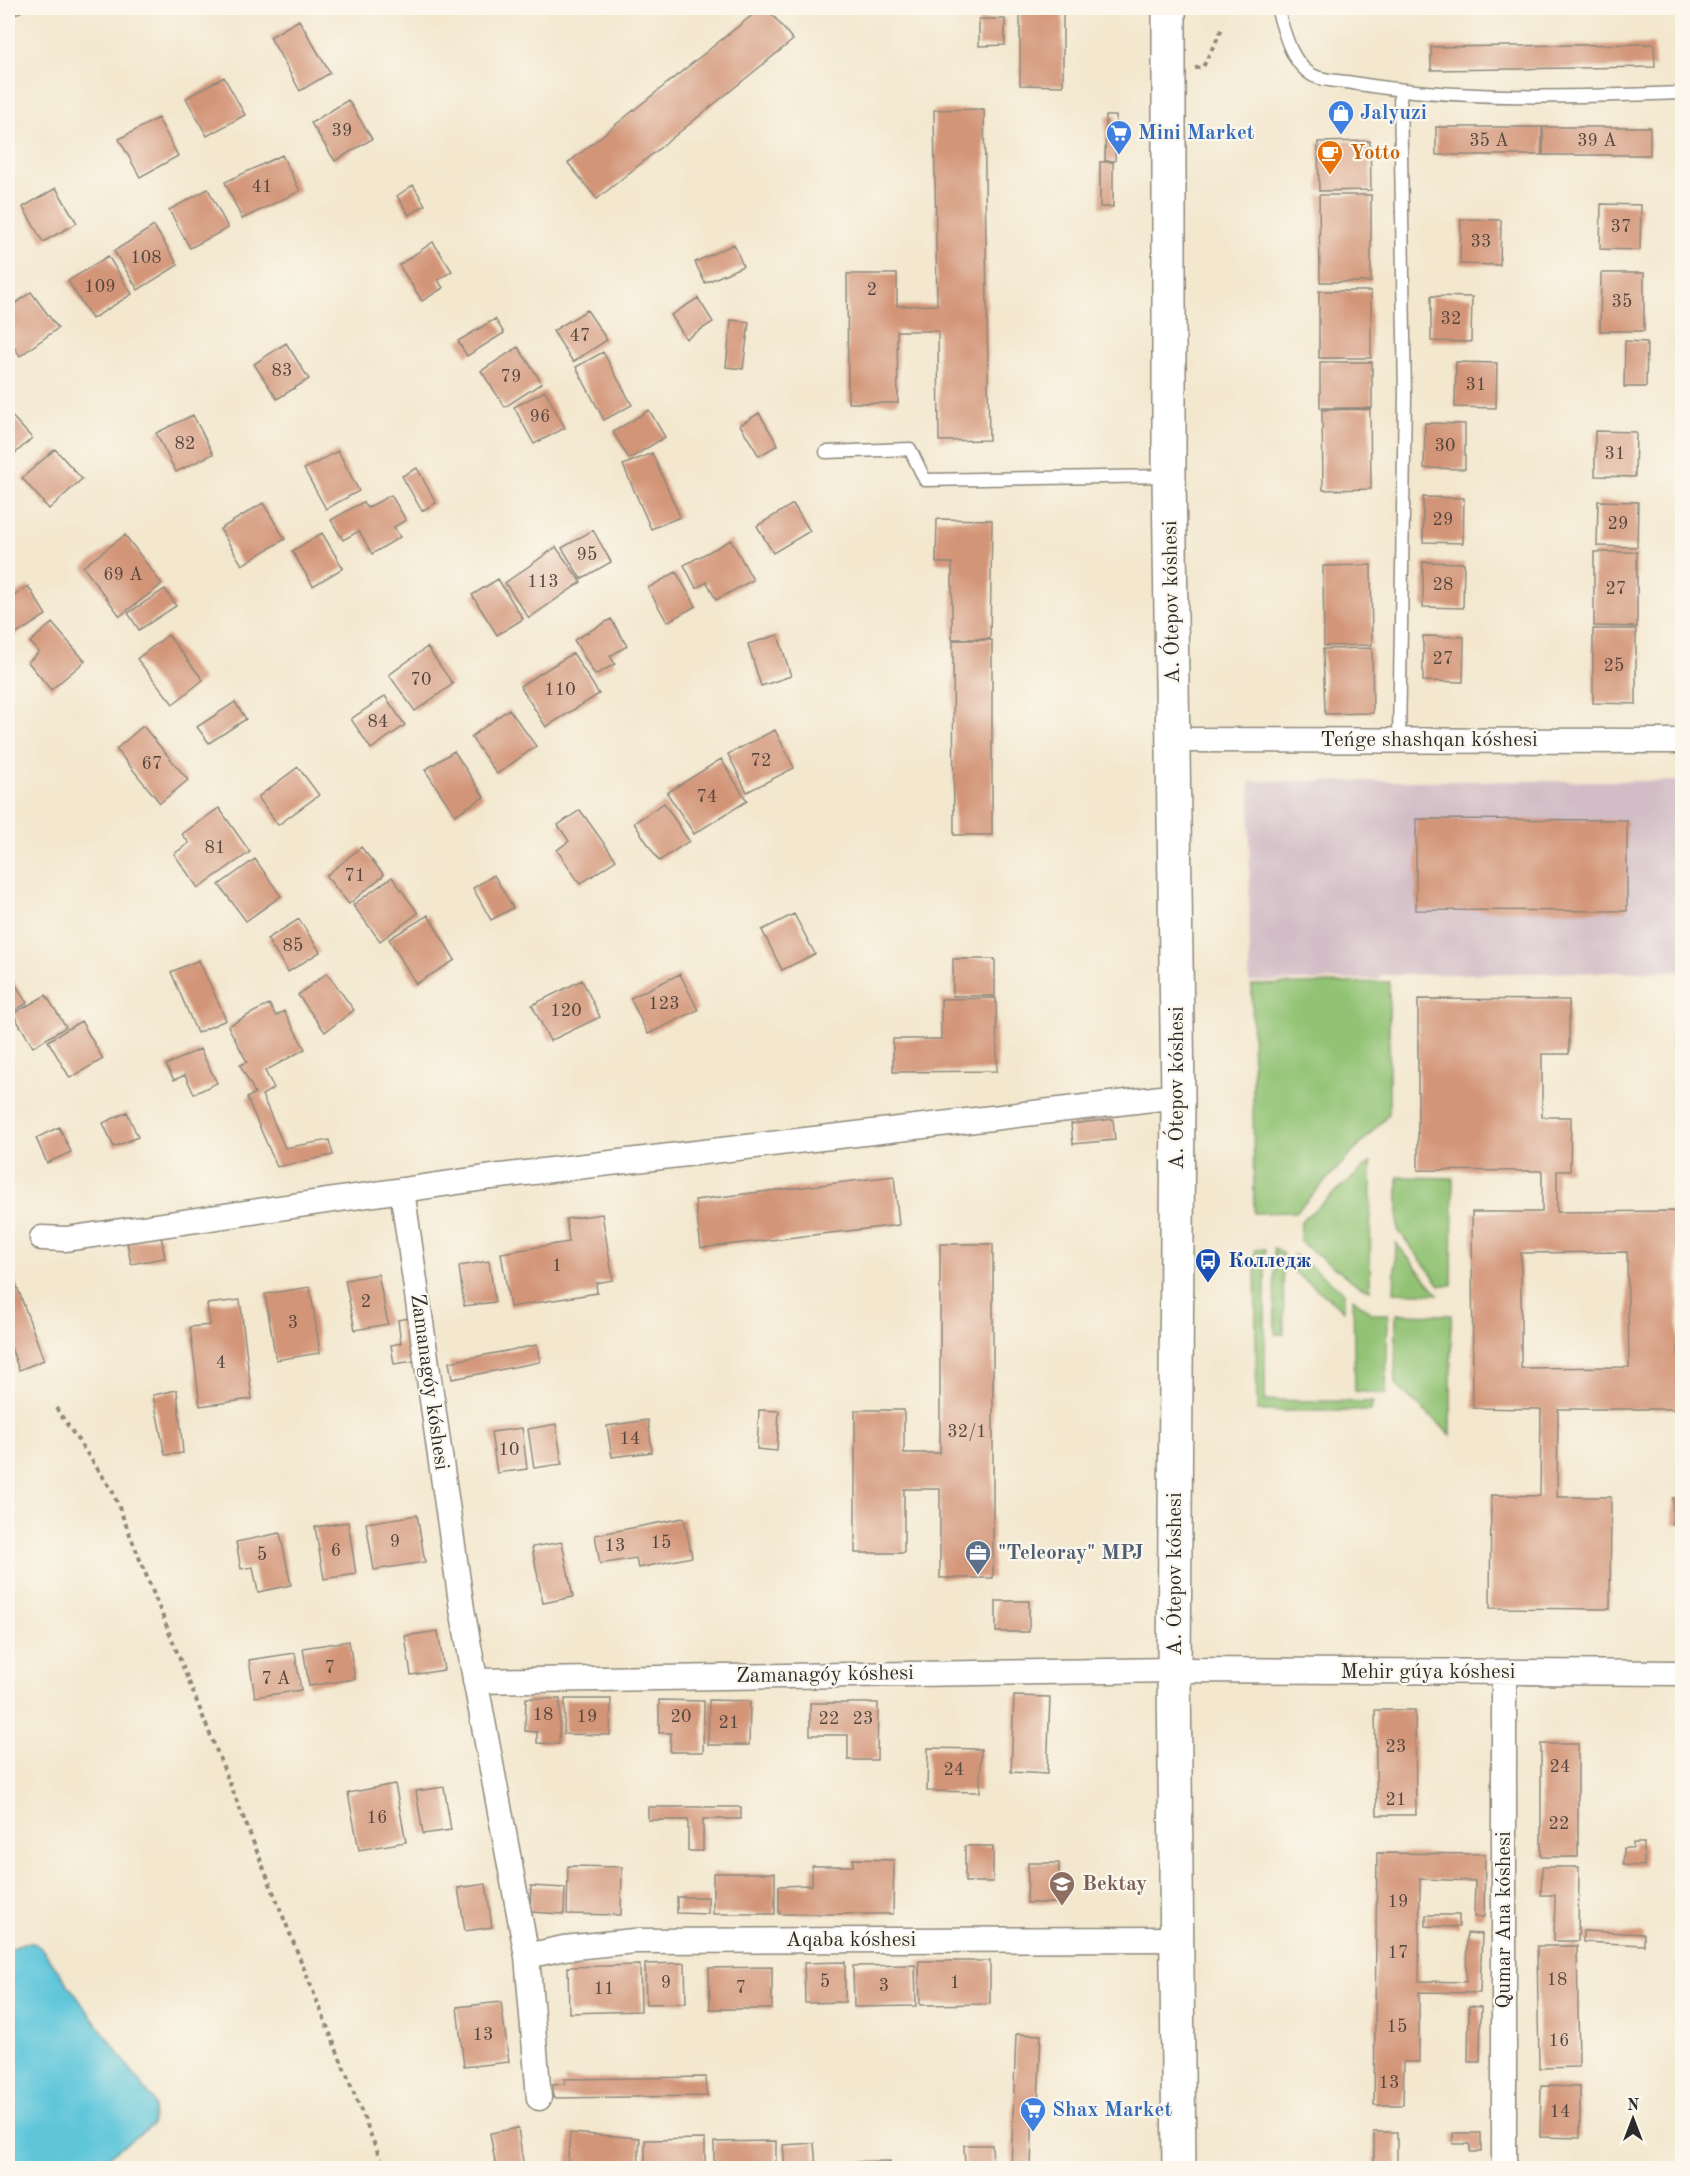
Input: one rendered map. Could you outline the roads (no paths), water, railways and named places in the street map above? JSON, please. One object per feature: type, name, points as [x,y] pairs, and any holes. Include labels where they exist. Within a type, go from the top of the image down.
[{"type":"main road","name":"A. Ótepov kóshesi","points":[[1168,8],[1169,476],[1175,740],[1178,1096],[1174,1670],[1179,2169]]},
{"type":"street","name":"Teńge shashqan kóshesi","points":[[1175,740],[1683,741]]},
{"type":"street","points":[[42,1238],[66,1239],[402,1190],[1178,1096]]},
{"type":"street","name":"Zamanagóy kóshesi","points":[[402,1190],[475,1681],[527,1956],[539,2098]]},
{"type":"street","name":"Zamanagóy kóshesi","points":[[475,1681],[1174,1670]]},
{"type":"street","name":"Mehir gúyа kóshesi","points":[[1174,1670],[1683,1673]]},
{"type":"street","name":"Qumar Ana kóshesi","points":[[1504,1672],[1504,2169]]},
{"type":"street","name":"Aqaba kóshesi","points":[[527,1956],[564,1948],[634,1941],[1176,1939]]},
{"type":"lane","points":[[1277,8],[1292,52],[1313,76],[1400,91],[1616,96],[1683,93]]},
{"type":"lane","points":[[1399,740],[1405,397],[1400,91]]},
{"type":"lane","points":[[826,452],[910,449],[925,480],[1169,476]]},
{"type":"water","points":[[23,1943],[34,1943],[42,1949],[153,2100],[155,2108],[152,2125],[92,2168],[8,2168],[8,1951]]},
{"type":"place","name":"Jalyuzi","points":[[1341,136]]},
{"type":"place","name":"Mini Market","points":[[1119,156]]},
{"type":"place","name":"Yotto","points":[[1330,176]]},
{"type":"place","name":"Колледж","points":[[1208,1284]]},
{"type":"place","name":"\"Teleoray\" MPJ","points":[[978,1576]]},
{"type":"place","name":"Bektay","points":[[1062,1907]]},
{"type":"place","name":"Shax Market","points":[[1033,2133]]}]
